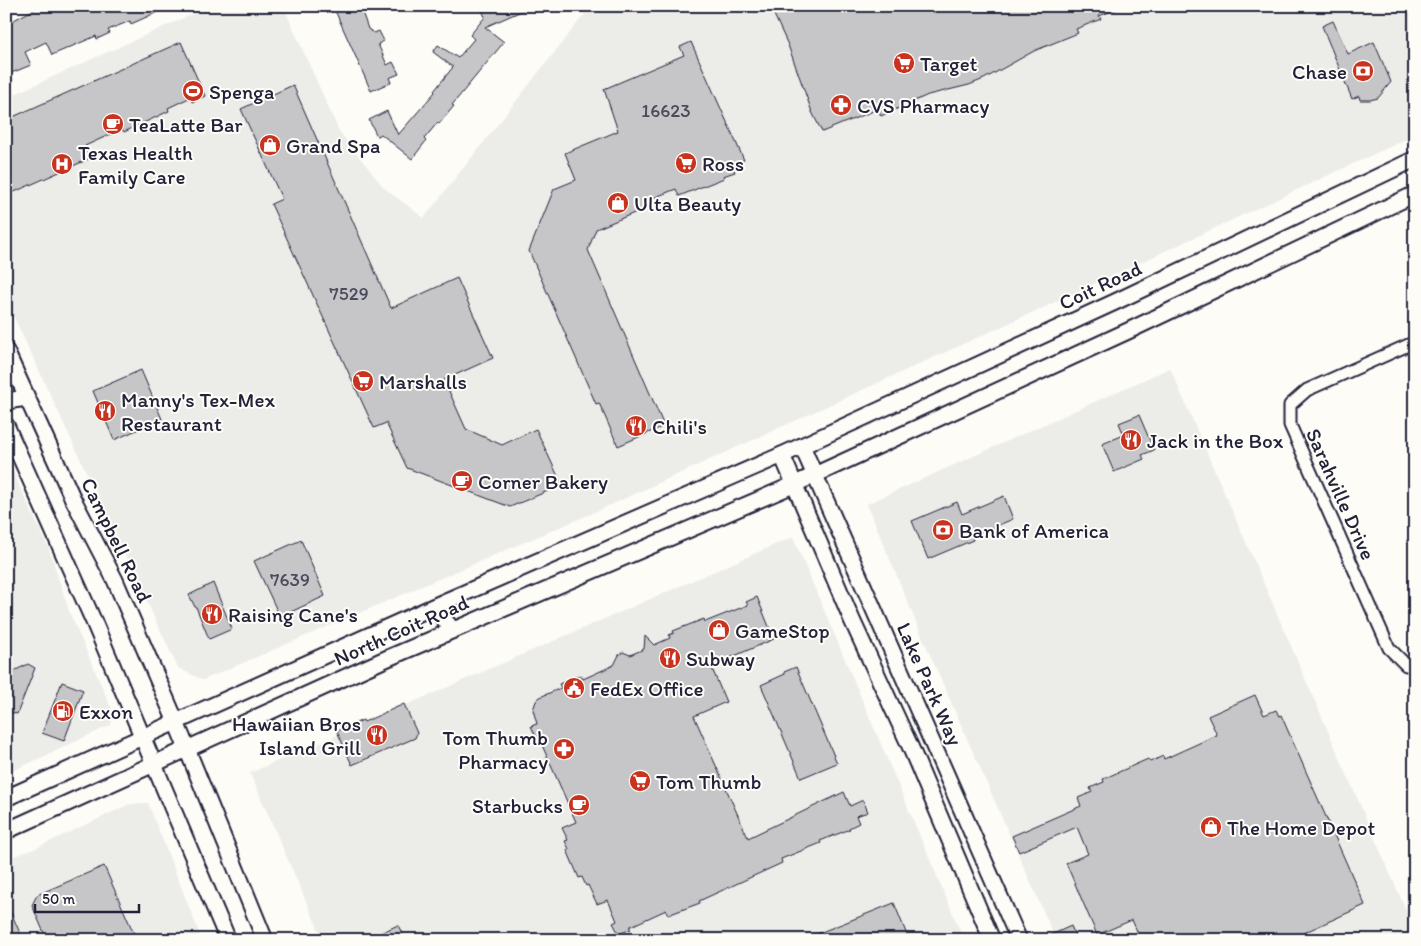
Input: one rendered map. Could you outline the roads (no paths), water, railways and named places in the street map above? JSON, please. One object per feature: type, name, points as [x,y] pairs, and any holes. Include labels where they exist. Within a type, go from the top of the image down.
[{"type":"main road","name":"Coit Road","points":[[802,446],[1115,302],[1415,159]]},
{"type":"main road","points":[[815,475],[1128,331],[1415,194]]},
{"type":"main road","name":"Campbell Road","points":[[6,351],[73,499],[115,580],[176,722],[265,940]]},
{"type":"main road","points":[[6,393],[20,381]]},
{"type":"main road","points":[[6,401],[28,398]]},
{"type":"main road","points":[[6,425],[94,622],[228,940]]},
{"type":"main road","name":"North Coit Road","points":[[6,798],[440,604],[802,446]]},
{"type":"main road","name":"Lake Park Way","points":[[802,446],[1019,940]]},
{"type":"main road","name":"Lake Park Way","points":[[782,455],[793,485],[913,754],[992,940]]},
{"type":"main road","name":"North Coit Road","points":[[6,831],[453,630],[815,475]]},
{"type":"main road","points":[[440,604],[453,630]]},
{"type":"street","name":"Sarahville Drive","points":[[1410,665],[1389,648],[1290,425],[1290,405],[1307,390],[1415,342]]},
{"type":"place","name":"Target","points":[[904,63]]},
{"type":"place","name":"Chase","points":[[1363,71]]},
{"type":"place","name":"Spenga","points":[[193,91]]},
{"type":"place","name":"CVS Pharmacy","points":[[841,105]]},
{"type":"place","name":"TeaLatte Bar","points":[[113,124]]},
{"type":"place","name":"Grand Spa","points":[[270,145]]},
{"type":"place","name":"Ross","points":[[686,163]]},
{"type":"place","name":"Texas Health Family Care","points":[[62,164]]},
{"type":"place","name":"Ulta Beauty","points":[[618,203]]},
{"type":"place","name":"Marshalls","points":[[363,381]]},
{"type":"place","name":"Manny's Tex-Mex Restaurant","points":[[105,411]]},
{"type":"place","name":"Chili's","points":[[636,426]]},
{"type":"place","name":"Jack in the Box","points":[[1131,440]]},
{"type":"place","name":"Corner Bakery","points":[[462,481]]},
{"type":"place","name":"Bank of America","points":[[943,530]]},
{"type":"place","name":"Raising Cane's","points":[[212,614]]},
{"type":"place","name":"GameStop","points":[[719,630]]},
{"type":"place","name":"Subway","points":[[670,658]]},
{"type":"place","name":"FedEx Office","points":[[574,688]]},
{"type":"place","name":"Exxon","points":[[63,711]]},
{"type":"place","name":"Hawaiian Bros Island Grill","points":[[377,735]]},
{"type":"place","name":"Tom Thumb Pharmacy","points":[[564,749]]},
{"type":"place","name":"Tom Thumb","points":[[640,781]]},
{"type":"place","name":"Starbucks","points":[[579,805]]},
{"type":"place","name":"The Home Depot","points":[[1211,827]]}]
